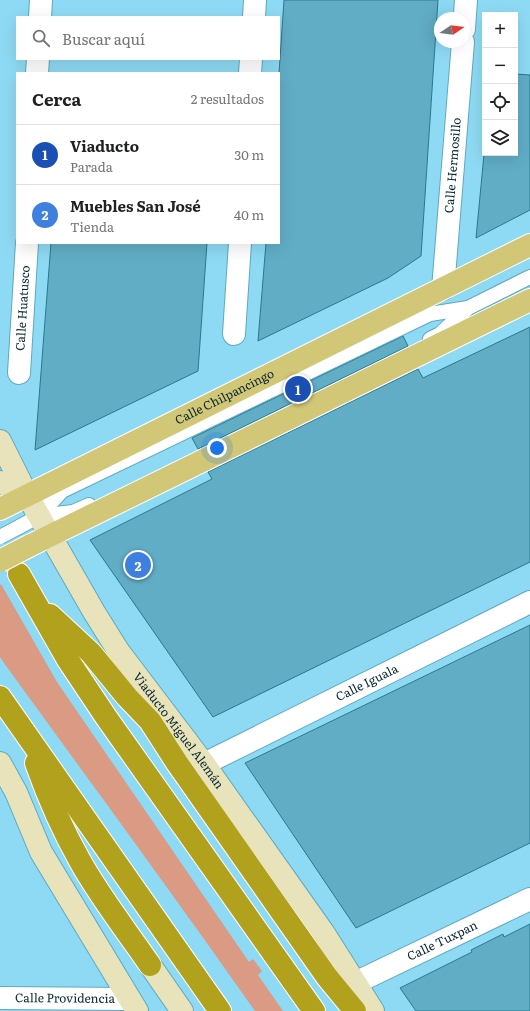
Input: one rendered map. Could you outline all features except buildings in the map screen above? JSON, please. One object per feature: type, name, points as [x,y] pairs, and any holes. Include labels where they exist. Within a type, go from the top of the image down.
[{"type":"highway","points":[[19,574],[68,660],[106,717],[314,1011]]},
{"type":"highway","points":[[32,599],[91,653],[150,722],[327,977],[354,1011]]},
{"type":"highway","points":[[0,697],[220,1011]]},
{"type":"highway","points":[[22,729],[56,815],[80,861],[92,882],[150,965]]},
{"type":"main road","name":"Calle Chilpancingo","points":[[4,507],[530,245]]},
{"type":"main road","points":[[0,561],[24,537],[50,535],[530,300]]},
{"type":"main road","name":"Viaducto Miguel Alemán","points":[[0,441],[27,495],[94,612],[119,652],[204,764],[323,932],[373,1011]]},
{"type":"main road","points":[[0,482],[27,495]]},
{"type":"main road","points":[[0,763],[16,792],[41,852],[133,1005]]},
{"type":"main road","points":[[150,965],[168,1011]]},
{"type":"main road","points":[[150,965],[182,1011]]},
{"type":"street","points":[[40,16],[41,0]]},
{"type":"street","points":[[254,16],[255,0]]},
{"type":"street","points":[[465,12],[466,0]]},
{"type":"street","name":"Calle Hermosillo","points":[[443,289],[463,48]]},
{"type":"street","points":[[37,72],[38,60]]},
{"type":"street","points":[[250,72],[251,60]]},
{"type":"street","name":"Calle Huatusco","points":[[19,373],[27,244]]},
{"type":"street","points":[[234,334],[240,244]]},
{"type":"street","name":"Calle Iguala","points":[[204,764],[530,602]]},
{"type":"street","name":"Calle Tuxpan","points":[[355,983],[530,899]]},
{"type":"street","name":"Calle Providencia","points":[[0,998],[133,1005]]},
{"type":"lane","points":[[39,516],[73,512],[440,334],[468,308],[530,277]]},
{"type":"lane","points":[[0,537],[24,537],[39,516],[62,492],[111,468],[430,314],[468,308]]},
{"type":"shaded area","points":[[1,584],[57,682],[249,962],[253,959],[262,971],[258,975],[283,1011],[255,1011],[0,657]]},
{"type":"place","name":"Viaducto","points":[[298,389]]},
{"type":"place","name":"Muebles San José","points":[[138,565]]}]
